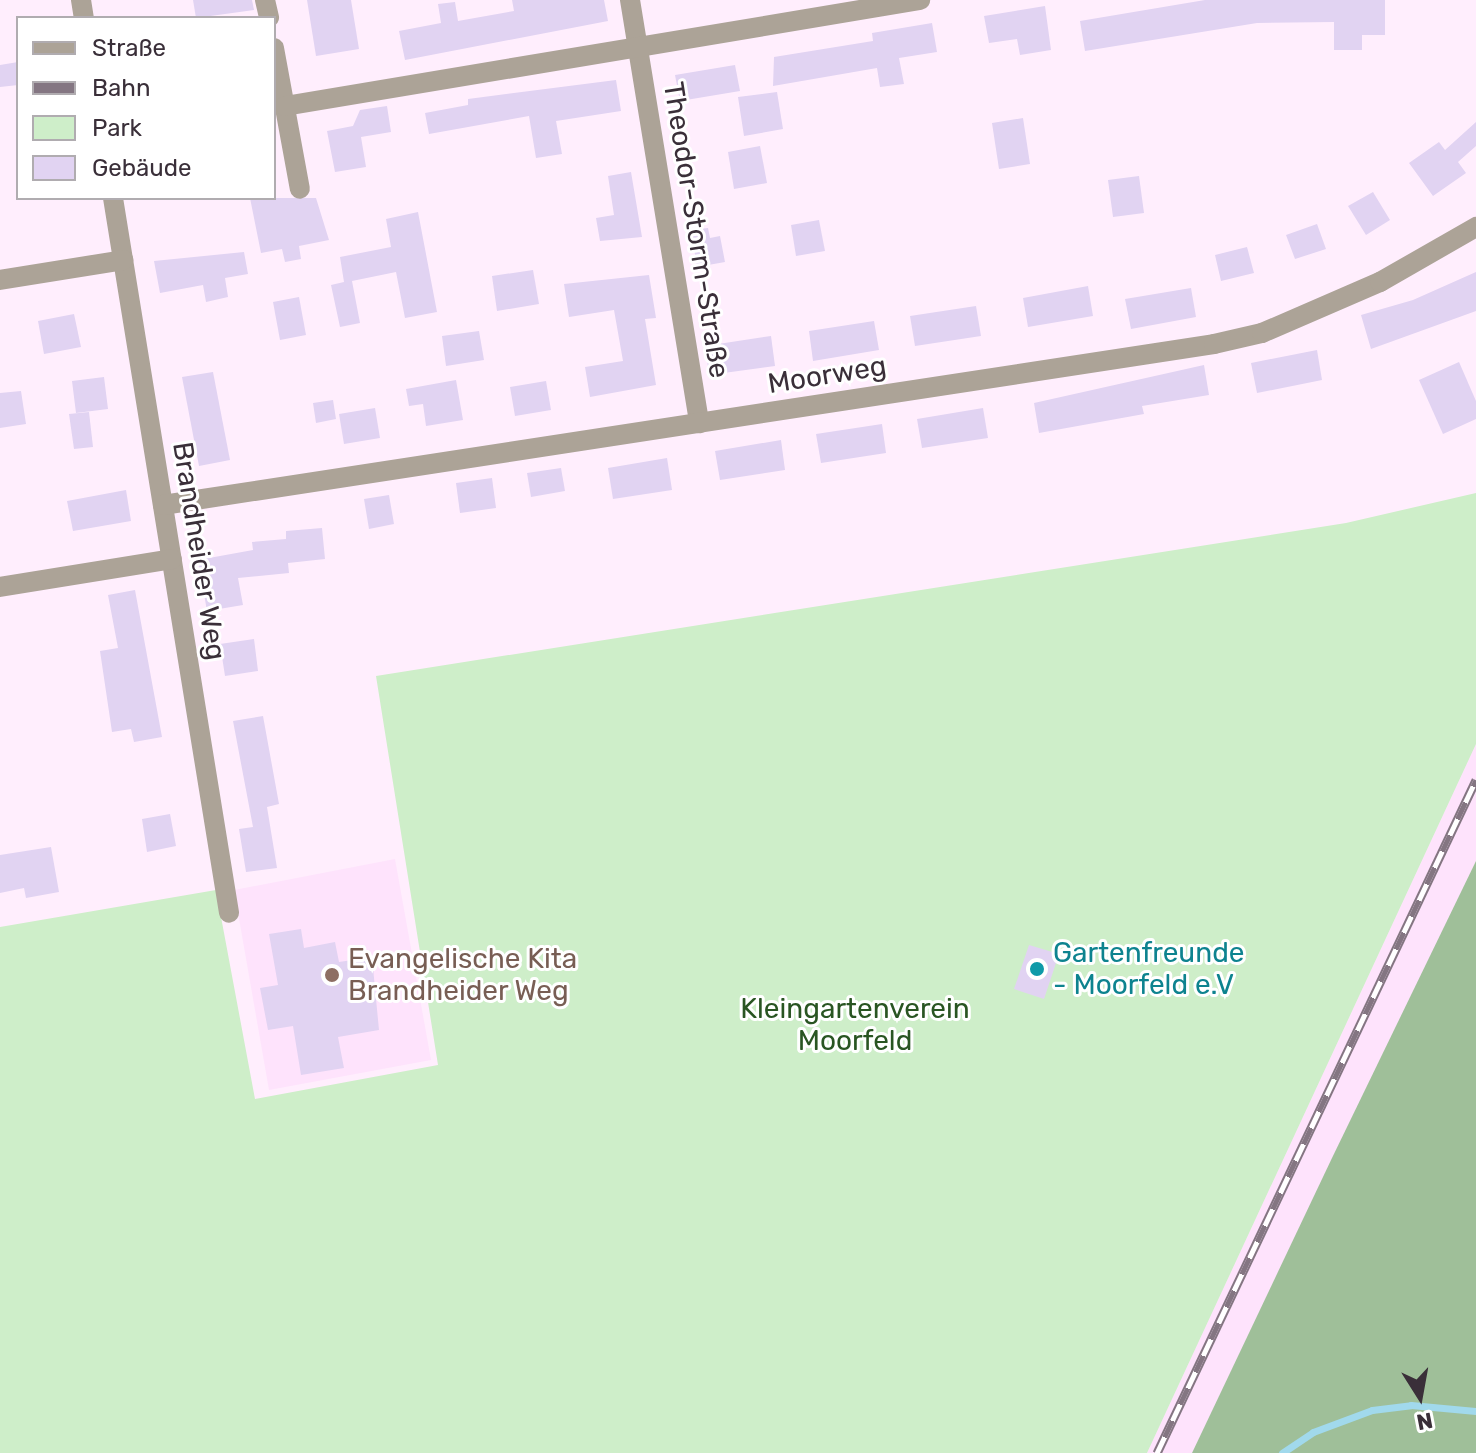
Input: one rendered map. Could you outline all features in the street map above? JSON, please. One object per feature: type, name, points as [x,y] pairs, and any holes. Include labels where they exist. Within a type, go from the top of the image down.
[{"type":"street","points":[[630,0],[638,47]]},
{"type":"street","name":"Theodor-Storm-Straße","points":[[285,106],[920,0]]},
{"type":"street","name":"Theodor-Storm-Straße","points":[[638,47],[699,423]]},
{"type":"street","points":[[276,59],[300,189]]},
{"type":"street","name":"Brandheider Weg","points":[[113,200],[229,913]]},
{"type":"street","name":"Moorweg","points":[[163,505],[1262,333],[1390,278],[1476,227]]},
{"type":"street","points":[[0,280],[123,260]]},
{"type":"street","points":[[0,587],[172,559]]},
{"type":"shaded area","points":[[1476,744],[1476,861],[1192,1453],[1147,1453]]},
{"type":"shaded area","name":"Evangelische Kita Brandheider Weg","points":[[395,859],[431,1060],[269,1090],[234,890]]},
{"type":"green space","name":"Kleingartenverein Moorfeld","points":[[1476,493],[1476,744],[1147,1453],[0,1453],[0,927],[216,890],[255,1099],[438,1065],[376,676],[1346,523]]},
{"type":"green space","points":[[1476,861],[1476,1453],[1192,1453],[1332,1158]]},
{"type":"building","points":[[193,0],[252,0],[254,10],[210,16],[196,16]]},
{"type":"building","points":[[307,0],[351,0],[359,49],[316,56]]},
{"type":"building","points":[[512,0],[604,0],[608,21],[405,60],[399,31],[441,23],[438,4],[455,2],[458,21],[514,11]]},
{"type":"building","points":[[1205,0],[1385,0],[1385,35],[1362,35],[1362,50],[1334,50],[1334,22],[1257,23],[1085,51],[1080,21]]},
{"type":"building","points":[[1045,6],[1051,50],[1020,55],[1017,39],[989,43],[984,16]]},
{"type":"building","points":[[932,23],[937,52],[899,58],[904,84],[880,87],[877,68],[773,86],[774,57],[873,41],[872,33]]},
{"type":"building","points":[[16,62],[16,85],[0,87],[0,65]]},
{"type":"building","points":[[735,65],[740,91],[680,101],[675,75]]},
{"type":"building","points":[[616,80],[621,111],[556,121],[562,154],[536,158],[529,116],[429,134],[425,113],[468,105],[468,99]]},
{"type":"building","points":[[777,92],[783,129],[744,136],[738,97]]},
{"type":"building","points":[[387,106],[391,132],[361,137],[366,167],[335,172],[327,131],[353,126],[360,110]]},
{"type":"building","points":[[1023,118],[1030,164],[999,169],[992,123]]},
{"type":"building","points":[[1476,122],[1476,146],[1458,162],[1466,173],[1433,196],[1409,163],[1439,142],[1445,150]]},
{"type":"building","points":[[760,146],[767,183],[734,189],[728,152]]},
{"type":"building","points":[[631,172],[642,237],[600,241],[596,218],[614,215],[608,176]]},
{"type":"building","points":[[1139,176],[1144,213],[1113,217],[1108,180]]},
{"type":"building","points":[[1373,192],[1390,220],[1366,235],[1348,206]]},
{"type":"building","points":[[316,198],[329,240],[299,246],[301,259],[285,262],[282,249],[261,253],[250,200]]},
{"type":"building","points":[[418,212],[437,312],[405,318],[396,272],[352,281],[360,323],[340,327],[331,285],[344,282],[340,257],[391,247],[386,219]]},
{"type":"building","points":[[819,220],[825,251],[796,256],[791,225]]},
{"type":"building","points":[[1317,224],[1326,249],[1295,259],[1286,235]]},
{"type":"building","points":[[708,228],[710,238],[720,236],[725,262],[697,267],[691,230]]},
{"type":"building","points":[[1247,247],[1254,273],[1221,281],[1215,255]]},
{"type":"building","points":[[244,252],[248,274],[225,278],[228,297],[206,302],[203,285],[160,293],[154,261]]},
{"type":"building","points":[[533,270],[539,304],[497,311],[492,276]]},
{"type":"building","points":[[1476,272],[1476,311],[1371,349],[1361,315],[1413,300]]},
{"type":"building","points":[[649,275],[656,318],[645,319],[656,385],[590,397],[585,367],[623,361],[614,310],[569,317],[564,284]]},
{"type":"building","points":[[1088,286],[1093,316],[1028,327],[1023,298]]},
{"type":"building","points":[[1191,288],[1196,317],[1131,329],[1125,299]]},
{"type":"building","points":[[299,297],[306,335],[280,340],[273,302]]},
{"type":"building","points":[[976,306],[981,336],[915,346],[910,316]]},
{"type":"building","points":[[74,314],[81,347],[44,354],[38,321]]},
{"type":"building","points":[[874,321],[879,350],[813,361],[809,331]]},
{"type":"building","points":[[479,331],[484,360],[446,366],[442,336]]},
{"type":"building","points":[[771,336],[775,366],[709,375],[705,346]]},
{"type":"building","points":[[1317,350],[1322,380],[1257,393],[1251,363]]},
{"type":"building","points":[[1459,362],[1476,401],[1476,419],[1443,434],[1419,380]]},
{"type":"building","points":[[1204,365],[1209,395],[1142,406],[1144,414],[1039,433],[1034,403]]},
{"type":"building","points":[[213,372],[230,460],[199,466],[182,377]]},
{"type":"building","points":[[104,377],[108,409],[76,413],[72,381]]},
{"type":"building","points":[[456,380],[463,420],[426,426],[423,404],[409,406],[406,389]]},
{"type":"building","points":[[546,381],[551,410],[515,416],[510,387]]},
{"type":"building","points":[[21,391],[26,424],[0,428],[0,393]]},
{"type":"building","points":[[333,400],[336,419],[316,423],[313,403]]},
{"type":"building","points":[[375,408],[380,438],[344,444],[339,414]]},
{"type":"building","points":[[983,408],[988,438],[922,448],[917,419]]},
{"type":"building","points":[[89,412],[93,447],[74,449],[69,414]]},
{"type":"building","points":[[882,424],[886,453],[821,463],[816,434]]},
{"type":"building","points":[[781,440],[785,470],[720,480],[715,451]]},
{"type":"building","points":[[667,458],[672,490],[613,499],[608,468]]},
{"type":"building","points":[[561,468],[565,491],[531,497],[527,473]]},
{"type":"building","points":[[492,478],[496,508],[460,513],[456,483]]},
{"type":"building","points":[[126,490],[131,521],[73,531],[67,501]]},
{"type":"building","points":[[389,495],[394,524],[369,529],[364,499]]},
{"type":"building","points":[[322,528],[325,559],[288,563],[289,573],[238,578],[243,605],[207,611],[198,560],[253,550],[252,542],[286,539],[286,531]]},
{"type":"building","points":[[135,590],[162,737],[134,742],[131,729],[112,732],[100,651],[118,648],[108,595]]},
{"type":"building","points":[[254,639],[258,671],[225,676],[220,644]]},
{"type":"building","points":[[263,716],[279,804],[267,807],[277,868],[246,872],[239,829],[253,827],[233,721]]},
{"type":"building","points":[[170,814],[176,846],[147,852],[142,819]]},
{"type":"building","points":[[51,847],[59,892],[26,898],[24,888],[0,893],[0,855]]},
{"type":"building","points":[[301,929],[304,948],[335,942],[339,962],[372,957],[379,1030],[338,1037],[344,1068],[301,1075],[293,1026],[268,1030],[260,988],[278,985],[269,934]]},
{"type":"building","name":"Gartenfreunde - Moorfeld e.V","points":[[1029,945],[1059,954],[1044,999],[1014,989]]},
{"type":"waterway","points":[[1282,1453],[1313,1432],[1372,1410],[1411,1405],[1476,1411]]},
{"type":"railway","points":[[1157,1453],[1476,780]]},
{"type":"place","name":"Gartenfreunde - Moorfeld e.V","points":[[1037,969]]},
{"type":"place","name":"Evangelische Kita Brandheider Weg","points":[[332,975]]}]
